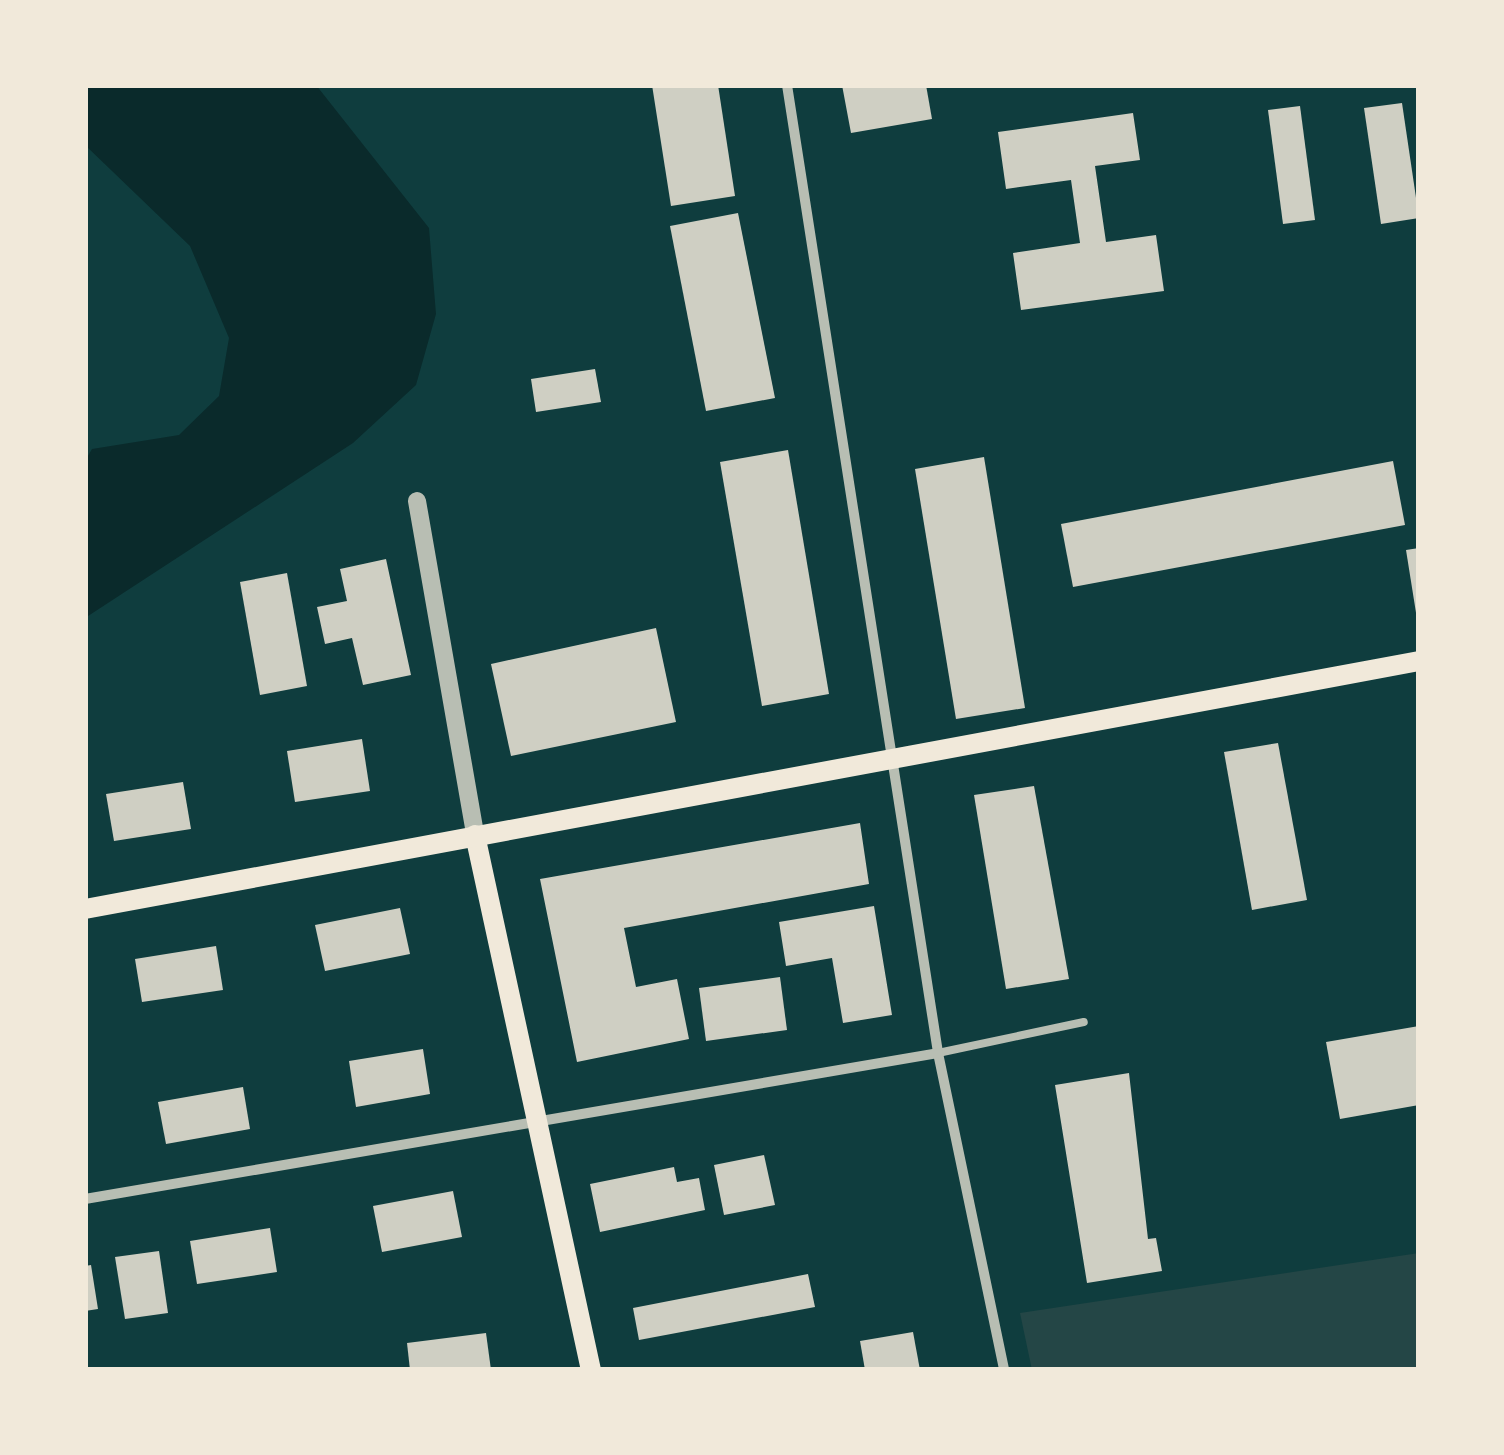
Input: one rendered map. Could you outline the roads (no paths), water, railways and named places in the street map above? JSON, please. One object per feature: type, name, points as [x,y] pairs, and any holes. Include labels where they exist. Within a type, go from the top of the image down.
[{"type":"main road","points":[[85,909],[893,762],[1419,660]]},
{"type":"main road","points":[[476,835],[533,1115],[592,1370]]},
{"type":"street","points":[[787,85],[938,1053],[1004,1370]]},
{"type":"street","points":[[416,501],[476,835]]},
{"type":"street","points":[[85,1199],[533,1115],[938,1053]]},
{"type":"lane","points":[[938,1053],[1084,1022]]}]
